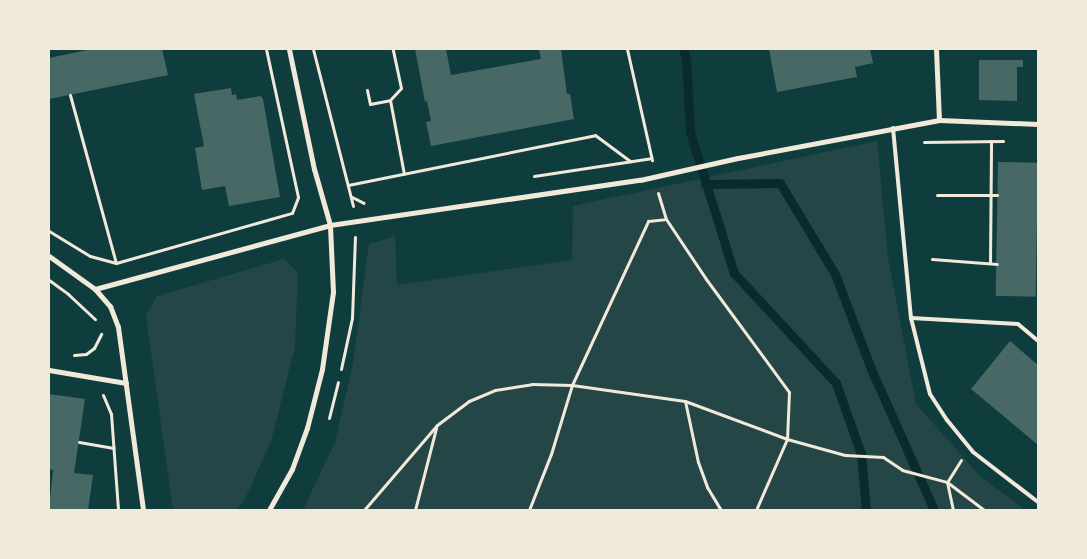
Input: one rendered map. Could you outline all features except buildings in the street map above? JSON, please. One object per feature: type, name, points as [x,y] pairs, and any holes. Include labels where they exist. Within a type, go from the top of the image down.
[{"type":"street","points":[[269,510],[292,469],[307,428],[322,369],[333,292],[330,225],[314,169],[290,49]]},
{"type":"street","points":[[936,49],[939,120]]},
{"type":"street","points":[[95,289],[330,225],[640,180],[738,158],[939,120],[1038,124]]},
{"type":"street","points":[[49,256],[95,289],[110,306],[118,327],[143,510]]},
{"type":"street","points":[[49,370],[126,382]]},
{"type":"lane","points":[[893,128],[911,318],[930,394],[947,420],[973,452],[1038,502]]},
{"type":"lane","points":[[911,318],[1018,324],[1038,341]]},
{"type":"path","points":[[49,231],[90,256],[116,263],[292,213],[298,197],[266,49]]},
{"type":"path","points":[[313,49],[352,197]]},
{"type":"path","points":[[367,90],[370,104],[390,100],[402,88],[393,49]]},
{"type":"path","points":[[627,49],[652,158]]},
{"type":"path","points":[[70,95],[116,263]]},
{"type":"path","points":[[390,100],[404,174]]},
{"type":"path","points":[[348,185],[595,135],[630,161]]},
{"type":"path","points":[[895,146],[933,141],[1010,141]]},
{"type":"path","points":[[990,264],[992,141]]},
{"type":"path","points":[[656,188],[666,219],[706,279],[789,392],[787,439],[756,510]]},
{"type":"path","points":[[937,195],[997,196]]},
{"type":"path","points":[[529,510],[551,454],[572,385],[648,221],[666,219]]},
{"type":"path","points":[[932,259],[996,264]]},
{"type":"path","points":[[49,280],[68,294],[96,320]]},
{"type":"path","points":[[67,354],[86,354],[94,348],[101,336],[101,326]]},
{"type":"path","points":[[364,510],[437,425],[469,401],[495,390],[532,384],[572,385],[685,401],[787,439],[844,455],[883,456],[902,470],[947,482],[984,510]]},
{"type":"path","points":[[102,395],[111,414],[118,510]]},
{"type":"path","points":[[685,401],[698,462],[707,487],[721,510]]},
{"type":"path","points":[[415,510],[437,425]]},
{"type":"path","points":[[79,442],[113,448]]},
{"type":"path","points":[[953,510],[947,482],[960,461],[973,452]]},
{"type":"shaded area","points":[[877,141],[888,258],[916,404],[980,476],[1025,510],[303,510],[335,442],[353,363],[369,244],[395,236],[397,285],[572,260],[573,206]]},
{"type":"shaded area","points":[[284,259],[298,273],[295,347],[272,439],[245,499],[237,510],[173,510],[146,316],[157,296]]},
{"type":"waterway","points":[[683,49],[686,58],[690,132],[734,273],[836,383],[861,454],[866,510]]},
{"type":"waterway","points":[[705,184],[780,183],[835,274],[871,369],[934,510]]}]
